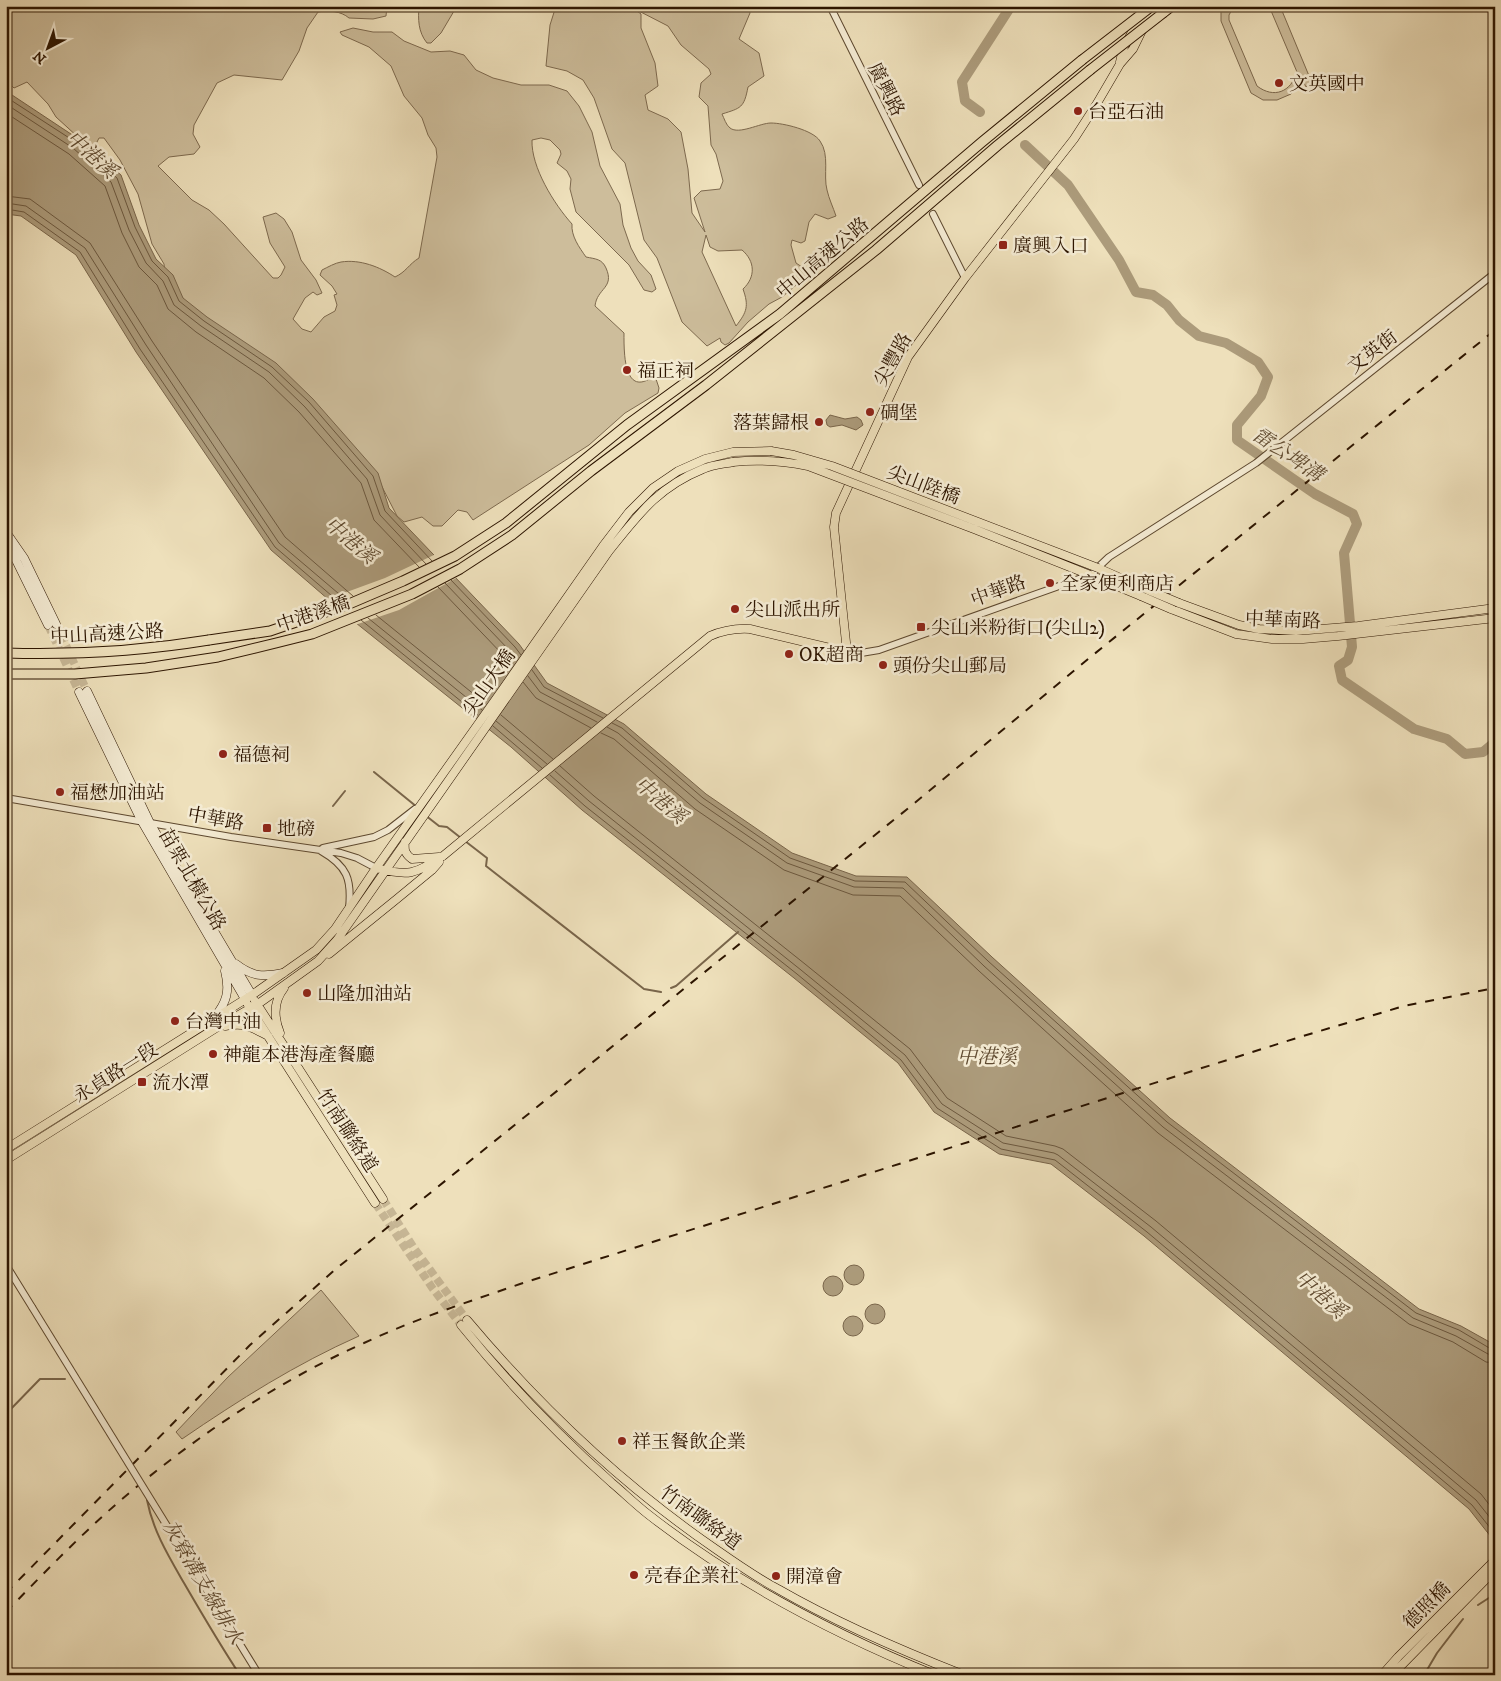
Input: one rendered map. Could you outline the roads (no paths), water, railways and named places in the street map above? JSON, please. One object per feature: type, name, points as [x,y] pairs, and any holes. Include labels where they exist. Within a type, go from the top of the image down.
[{"type":"highway","name":"中山高速公路","points":[[506,522],[627,425],[780,314],[982,142],[1082,60],[1153,6]]},
{"type":"highway","name":"中山高速公路","points":[[591,471],[706,385],[876,250],[1090,70],[1172,6]]},
{"type":"highway","name":"中港溪橋","points":[[6,674],[93,672],[146,668],[218,657],[312,634],[412,594],[460,569],[512,535],[591,471]]},
{"type":"highway","name":"中港溪橋","points":[[208,640],[270,631],[349,604],[455,556],[506,522]]},
{"type":"highway","name":"中山高速公路","points":[[6,653],[110,651],[179,645],[208,640]]},
{"type":"main road","points":[[1120,64],[1123,49],[1146,6]]},
{"type":"main road","points":[[1120,64],[1133,49],[1153,6]]},
{"type":"main road","name":"尖豐路","points":[[848,652],[834,538],[836,513],[908,357],[965,278],[1074,139],[1120,64]]},
{"type":"main road","name":"尖山陸橋","points":[[607,547],[629,512],[653,488],[678,472],[705,459],[733,452],[771,451],[794,454],[832,466],[1098,568]]},
{"type":"main road","name":"尖山陸橋","points":[[607,547],[644,507],[677,481],[705,468],[756,459],[808,466],[947,518],[1090,575]]},
{"type":"main road","points":[[6,532],[24,558],[52,625],[6,545]]},
{"type":"main road","name":"尖山大橋","points":[[402,839],[424,802],[607,547]]},
{"type":"main road","name":"尖山大橋","points":[[402,839],[500,708],[607,547]]},
{"type":"main road","name":"中華南路","points":[[1098,568],[1179,603],[1239,625],[1287,635]]},
{"type":"main road","name":"中華南路","points":[[1090,575],[1236,634],[1272,639],[1287,635],[1358,630]]},
{"type":"main road","points":[[1358,630],[1495,608]]},
{"type":"main road","points":[[1358,630],[1495,618]]},
{"type":"main road","name":"中華路","points":[[376,868],[409,874],[418,872],[443,856],[710,636],[735,628],[750,629],[848,652]]},
{"type":"main road","name":"苗栗北橫公路","points":[[83,692],[150,823],[231,960],[248,997],[224,964],[141,820],[83,692]]},
{"type":"main road","points":[[402,839],[404,850],[412,859],[443,856]]},
{"type":"main road","name":"永貞路一段","points":[[6,1160],[213,1025],[248,997],[316,950],[325,941],[376,868],[402,839]]},
{"type":"main road","name":"永貞路一段","points":[[6,1149],[213,1025],[254,1006],[318,961],[337,940],[385,870],[402,839]]},
{"type":"main road","points":[[318,961],[336,949],[432,870],[443,856]]},
{"type":"main road","points":[[231,960],[257,976],[285,973]]},
{"type":"main road","points":[[213,1025],[226,1000],[228,984],[224,964]]},
{"type":"main road","points":[[287,1049],[277,1025],[275,1010],[280,993],[290,982]]},
{"type":"main road","name":"竹南聯絡道","points":[[248,997],[287,1049],[383,1199]]},
{"type":"main road","name":"竹南聯絡道","points":[[254,1006],[269,1037],[375,1203]]},
{"type":"main road","points":[[213,1025],[244,1024],[269,1037]]},
{"type":"main road","name":"竹南聯絡道","points":[[935,1675],[854,1641],[824,1626],[741,1579],[649,1515],[578,1453],[544,1420],[512,1386],[464,1322],[582,1443],[656,1506],[694,1535],[776,1588],[838,1621],[897,1648],[964,1675]]},
{"type":"main road","name":"德照橋","points":[[1382,1675],[1495,1560]]},
{"type":"main road","name":"德照橋","points":[[1392,1675],[1495,1570]]},
{"type":"street","name":"廣興路","points":[[830,6],[919,185]]},
{"type":"street","points":[[934,214],[965,278]]},
{"type":"street","name":"文英街","points":[[1098,568],[1109,557],[1200,497],[1256,463],[1495,273]]},
{"type":"street","name":"中華路","points":[[848,652],[861,653],[879,650],[1090,575],[1098,568]]},
{"type":"street","name":"中華路","points":[[6,798],[231,837],[342,853],[358,858],[376,868]]},
{"type":"street","points":[[317,850],[374,837],[388,830],[424,802]]},
{"type":"street","points":[[317,850],[332,858],[341,866],[347,876],[350,886],[349,908]]},
{"type":"street","points":[[6,1265],[259,1675]]},
{"type":"water","name":"中港溪","points":[[6,91],[80,140],[121,175],[139,225],[156,259],[173,275],[183,298],[207,317],[276,363],[313,399],[378,473],[389,508],[519,644],[547,683],[624,724],[706,794],[792,853],[856,876],[907,877],[992,957],[1170,1118],[1419,1309],[1461,1326],[1495,1345],[1495,1542],[1469,1509],[1144,1236],[1051,1164],[999,1154],[934,1112],[898,1063],[582,810],[511,747],[351,619],[271,550],[136,352],[76,255],[21,216],[6,214]]},
{"type":"water","points":[[830,415],[845,419],[857,417],[863,425],[856,430],[842,425],[830,427],[827,425],[826,420]]},
{"type":"water","points":[[854,1265],[861,1268],[864,1275],[861,1282],[854,1285],[847,1282],[844,1275],[847,1268]]},
{"type":"water","points":[[833,1276],[840,1279],[843,1286],[840,1293],[833,1296],[826,1293],[823,1286],[826,1279]]},
{"type":"water","points":[[875,1304],[882,1307],[885,1314],[882,1321],[875,1324],[868,1321],[865,1314],[868,1307]]},
{"type":"water","points":[[853,1316],[860,1319],[863,1326],[860,1333],[853,1336],[846,1333],[843,1326],[846,1319]]},
{"type":"waterway","name":"雷公埤溝","points":[[980,112],[965,101],[962,82],[1011,6]]},
{"type":"waterway","name":"雷公埤溝","points":[[1025,145],[1068,185],[1119,260],[1136,292],[1153,295],[1167,305],[1179,320],[1199,336],[1226,343],[1258,362],[1268,377],[1261,396],[1237,425],[1237,440],[1315,494],[1353,514],[1357,524],[1344,553],[1352,647],[1348,660],[1339,666],[1342,680],[1414,729],[1447,739],[1465,754],[1483,752],[1495,742]]},
{"type":"waterway","points":[[374,772],[417,807]]},
{"type":"waterway","points":[[333,806],[345,791]]},
{"type":"waterway","points":[[425,815],[439,826],[447,827],[461,838]]},
{"type":"waterway","points":[[465,841],[487,858],[486,866],[644,989],[661,992]]},
{"type":"waterway","points":[[671,988],[676,986],[738,932]]},
{"type":"waterway","name":"灰寮溝支線排水","points":[[6,1414],[40,1379],[65,1379]]},
{"type":"waterway","name":"灰寮溝支線排水","points":[[147,1500],[157,1533],[167,1553],[240,1675]]},
{"type":"waterway","points":[[1478,1605],[1495,1594]]},
{"type":"waterway","points":[[1424,1675],[1437,1653],[1463,1619]]},
{"type":"tunnel","points":[[56,624],[87,691]]},
{"type":"tunnel","points":[[48,625],[79,692]]},
{"type":"tunnel","points":[[383,1199],[414,1248],[467,1320]]},
{"type":"tunnel","points":[[375,1203],[433,1289],[461,1325]]},
{"type":"railway","points":[[6,1593],[250,1345],[337,1268],[911,806],[1093,655],[1495,330]]},
{"type":"railway","points":[[6,1612],[101,1518],[134,1489],[188,1447],[273,1390],[303,1373],[383,1334],[520,1284],[1303,1036],[1404,1006],[1495,988]]},
{"type":"place","name":"文英國中","points":[[1279,83]]},
{"type":"place","name":"台亞石油","points":[[1078,111]]},
{"type":"place","name":"廣興入口","points":[[1003,245]]},
{"type":"place","name":"福正祠","points":[[627,370]]},
{"type":"place","name":"碉堡","points":[[870,412]]},
{"type":"place","name":"落葉歸根","points":[[819,422]]},
{"type":"place","name":"全家便利商店","points":[[1050,583]]},
{"type":"place","name":"尖山派出所","points":[[735,609]]},
{"type":"place","name":"尖山米粉街口(尖山2)","points":[[921,627]]},
{"type":"place","name":"OK超商","points":[[789,654]]},
{"type":"place","name":"頭份尖山郵局","points":[[883,665]]},
{"type":"place","name":"福德祠","points":[[223,754]]},
{"type":"place","name":"福懋加油站","points":[[60,792]]},
{"type":"place","name":"地磅","points":[[267,828]]},
{"type":"place","name":"山隆加油站","points":[[307,993]]},
{"type":"place","name":"台灣中油","points":[[175,1021]]},
{"type":"place","name":"神龍本港海產餐廳","points":[[213,1054]]},
{"type":"place","name":"流水潭","points":[[142,1082]]},
{"type":"place","name":"祥玉餐飲企業","points":[[622,1441]]},
{"type":"place","name":"亮春企業社","points":[[634,1575]]},
{"type":"place","name":"開漳會","points":[[776,1576]]}]
